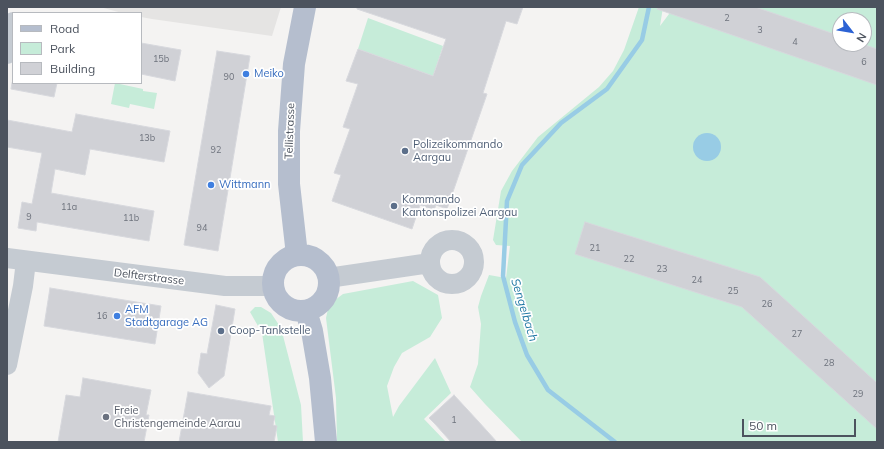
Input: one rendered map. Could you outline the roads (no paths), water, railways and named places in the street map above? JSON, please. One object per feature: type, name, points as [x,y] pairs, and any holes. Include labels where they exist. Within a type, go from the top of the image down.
[{"type":"main road","name":"Tellistrasse","points":[[296,255],[289,184],[289,131],[294,64],[305,7]]},
{"type":"main road","points":[[296,255],[311,257],[317,260],[322,265],[328,278],[329,285],[324,299],[319,304],[306,311],[299,311],[287,307],[277,298],[273,286],[273,280],[277,268],[286,260],[296,255]]},
{"type":"main road","points":[[306,311],[312,332],[320,378],[326,442]]},
{"type":"street","points":[[7,54],[12,27]]},
{"type":"street","name":"Delfterstrasse","points":[[7,365],[23,286],[17,260],[225,286],[273,286]]},
{"type":"street","points":[[328,278],[430,263]]},
{"type":"water","points":[[707,133],[717,137],[721,147],[717,157],[707,161],[697,157],[693,147],[697,137]]},
{"type":"waterway","name":"Sengelbach","points":[[615,442],[548,390],[527,355],[515,322],[503,276],[507,201],[522,165],[561,123],[607,89],[642,40],[649,7]]},
{"type":"place","name":"Meiko","points":[[246,74]]},
{"type":"place","name":"Polizeikommando Aargau","points":[[405,151]]},
{"type":"place","name":"Wittmann","points":[[211,185]]},
{"type":"place","name":"Kommando Kantonspolizei Aargau","points":[[394,206]]},
{"type":"place","name":"AFM Stadtgarage AG","points":[[117,316]]},
{"type":"place","name":"Coop-Tankstelle","points":[[221,331]]},
{"type":"place","name":"Freie Christengemeinde Aarau","points":[[106,417]]}]
